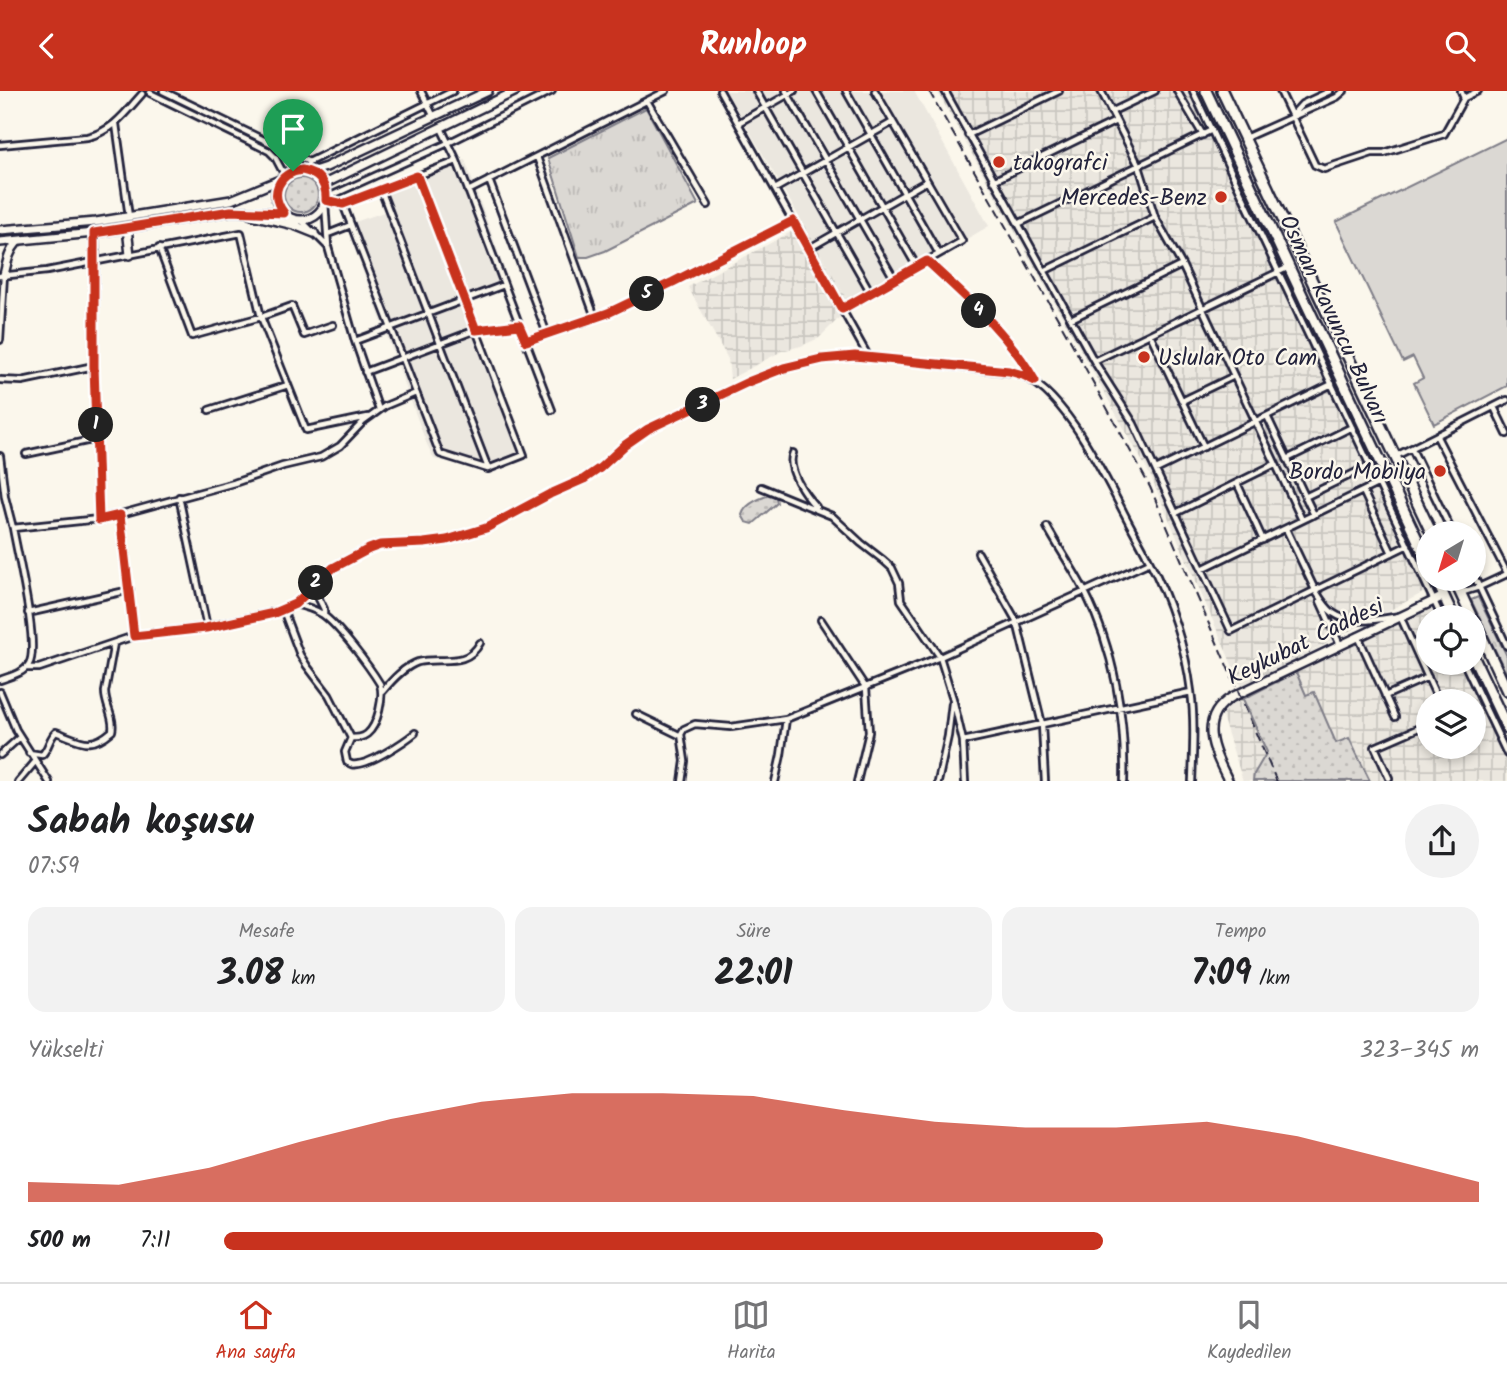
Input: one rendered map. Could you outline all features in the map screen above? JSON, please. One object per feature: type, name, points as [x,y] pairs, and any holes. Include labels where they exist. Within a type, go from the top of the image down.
[{"type":"highway","name":"Osman Kavuncu Bulvarı","points":[[1206,91],[1284,269],[1416,538]]},
{"type":"highway","name":"Osman Kavuncu Bulvarı","points":[[1222,91],[1426,521]]},
{"type":"highway","points":[[1442,591],[1448,605]]},
{"type":"highway","points":[[1444,596],[1460,593],[1466,605]]},
{"type":"highway","points":[[1486,647],[1507,691]]},
{"type":"highway","points":[[1482,675],[1507,728]]},
{"type":"street","points":[[163,91],[309,162]]},
{"type":"street","points":[[421,91],[434,117]]},
{"type":"street","points":[[309,162],[453,91]]},
{"type":"street","points":[[0,230],[96,222],[231,199],[293,171],[326,167],[488,91]]},
{"type":"street","points":[[324,184],[516,91]]},
{"type":"street","points":[[0,145],[92,136],[106,131],[116,123],[141,92],[151,92],[269,151],[281,166],[283,177],[276,196],[279,205],[284,213],[301,219],[318,213],[326,200],[552,91]]},
{"type":"street","points":[[468,191],[666,91]]},
{"type":"street","points":[[720,91],[869,356]]},
{"type":"street","points":[[755,91],[871,293]]},
{"type":"street","points":[[738,123],[794,91]]},
{"type":"street","points":[[816,91],[917,267]]},
{"type":"street","points":[[846,91],[939,254]]},
{"type":"street","points":[[842,309],[962,241],[875,91]]},
{"type":"street","points":[[944,91],[1094,361],[1134,424],[1231,631],[1408,545]]},
{"type":"street","points":[[968,135],[1059,91]]},
{"type":"street","points":[[1101,91],[1139,166],[1155,218],[1182,265],[1302,520]]},
{"type":"street","points":[[1111,112],[1154,91]]},
{"type":"street","points":[[1177,91],[1203,135]]},
{"type":"street","points":[[1193,91],[1284,269],[1332,384],[1436,605]]},
{"type":"street","points":[[1280,91],[1315,165],[1324,169],[1371,153],[1384,153],[1444,134],[1464,98],[1478,91]]},
{"type":"street","points":[[1292,116],[1302,104],[1330,91]]},
{"type":"street","points":[[1245,138],[1337,97],[1344,91]]},
{"type":"street","points":[[1461,91],[1464,98]]},
{"type":"street","points":[[787,93],[895,280]]},
{"type":"street","points":[[647,101],[708,205]]},
{"type":"street","points":[[993,181],[1116,121]]},
{"type":"street","points":[[775,189],[893,122]]},
{"type":"street","points":[[116,123],[129,217]]},
{"type":"street","points":[[440,128],[457,161],[552,410]]},
{"type":"street","points":[[1018,224],[1212,130]]},
{"type":"street","points":[[536,156],[595,317]]},
{"type":"street","points":[[326,200],[343,204],[457,161]]},
{"type":"street","points":[[309,162],[309,171]]},
{"type":"street","points":[[309,171],[324,184],[328,247],[355,341],[379,411]]},
{"type":"street","points":[[343,204],[440,454],[488,469],[524,455],[417,176]]},
{"type":"street","points":[[489,180],[547,334]]},
{"type":"street","points":[[808,249],[927,181]]},
{"type":"street","points":[[381,190],[488,469]]},
{"type":"street","points":[[0,242],[94,233],[231,211],[284,213]]},
{"type":"street","points":[[231,211],[293,225],[313,233]]},
{"type":"street","points":[[1044,271],[1155,218]]},
{"type":"street","points":[[301,219],[328,247]]},
{"type":"street","points":[[526,341],[608,313],[793,221]]},
{"type":"street","points":[[328,234],[351,225]]},
{"type":"street","points":[[127,228],[130,254]]},
{"type":"street","points":[[94,233],[94,366],[99,520]]},
{"type":"street","points":[[2,276],[47,271],[241,233],[261,317],[306,430],[370,417]]},
{"type":"street","points":[[2,276],[12,249],[19,240]]},
{"type":"street","points":[[159,248],[192,336],[292,306],[304,335],[332,325]]},
{"type":"street","points":[[927,261],[1007,340],[1035,381],[1051,396],[1104,474],[1150,562],[1176,630],[1191,692],[1192,781]]},
{"type":"street","points":[[0,262],[0,340]]},
{"type":"street","points":[[1071,319],[1182,265]]},
{"type":"street","points":[[1094,361],[1284,269]]},
{"type":"street","points":[[355,341],[504,285]]},
{"type":"street","points":[[365,372],[476,330],[519,325]]},
{"type":"street","points":[[1150,334],[1203,447]]},
{"type":"street","points":[[26,668],[39,668],[134,636],[206,628],[284,610],[295,604],[341,563],[375,547],[447,540],[486,528],[584,479],[648,429],[759,377],[797,365],[822,359],[869,356],[1009,371],[1035,381]]},
{"type":"street","points":[[0,380],[22,381],[94,366]]},
{"type":"street","points":[[1182,401],[1234,376]]},
{"type":"street","points":[[1156,470],[1332,384]]},
{"type":"street","points":[[209,410],[288,385]]},
{"type":"street","points":[[13,528],[99,520],[321,457],[340,446],[370,417],[395,401],[416,393]]},
{"type":"street","points":[[1395,457],[1507,400]]},
{"type":"street","points":[[1494,407],[1507,434]]},
{"type":"street","points":[[1267,416],[1314,515]]},
{"type":"street","points":[[1287,459],[1352,427]]},
{"type":"street","points":[[1437,437],[1507,573],[1486,584]]},
{"type":"street","points":[[26,454],[96,439]]},
{"type":"street","points":[[1412,449],[1447,521]]},
{"type":"street","points":[[793,453],[790,460],[797,478],[805,494],[819,510]]},
{"type":"street","points":[[0,456],[6,505],[13,528],[28,613],[32,656],[26,668],[0,680]]},
{"type":"street","points":[[1176,513],[1275,464]]},
{"type":"street","points":[[1305,497],[1371,465]]},
{"type":"street","points":[[1237,483],[1263,540]]},
{"type":"street","points":[[1202,569],[1379,483]]},
{"type":"street","points":[[761,487],[836,519],[860,543],[888,564],[898,579],[901,600],[940,657],[963,741],[965,781]]},
{"type":"street","points":[[1363,491],[1392,553]]},
{"type":"street","points":[[179,497],[206,628]]},
{"type":"street","points":[[120,515],[134,636]]},
{"type":"street","points":[[1047,527],[1085,592],[1109,656],[1119,706],[1124,781]]},
{"type":"street","points":[[1286,529],[1340,645]]},
{"type":"street","points":[[978,552],[1017,622],[1042,724],[1045,781]]},
{"type":"street","points":[[682,781],[685,757],[681,736],[684,729],[695,724],[732,727],[786,719],[940,657],[1150,562]]},
{"type":"street","points":[[313,586],[324,609],[323,615]]},
{"type":"street","points":[[28,613],[130,590]]},
{"type":"street","points":[[1315,590],[1330,611],[1345,618],[1366,620],[1400,616],[1433,689]]},
{"type":"street","points":[[1460,593],[1466,591]]},
{"type":"street","points":[[1481,591],[1507,646]]},
{"type":"street","name":"Keykubat Caddesi","points":[[1229,781],[1211,731],[1212,718],[1218,709],[1232,697],[1444,596]]},
{"type":"street","points":[[295,604],[323,615],[363,661],[378,681],[382,692]]},
{"type":"street","points":[[284,610],[300,655],[329,695],[351,738]]},
{"type":"street","points":[[821,620],[866,688],[869,732],[857,781]]},
{"type":"street","points":[[1358,636],[1395,717]]},
{"type":"street","points":[[29,753],[42,755],[56,732],[87,744],[100,740],[112,731],[105,692],[114,643]]},
{"type":"street","points":[[351,738],[361,737],[370,731],[375,724],[382,692],[410,666],[427,661],[461,659],[473,653],[480,643]]},
{"type":"street","points":[[1470,675],[1507,754]]},
{"type":"street","points":[[1385,696],[1428,677]]},
{"type":"street","points":[[963,741],[1191,692]]},
{"type":"street","points":[[1,696],[20,737],[48,781]]},
{"type":"street","points":[[938,781],[953,699]]},
{"type":"street","points":[[636,713],[681,736]]},
{"type":"street","points":[[775,781],[786,719]]},
{"type":"street","points":[[1389,778],[1375,747],[1416,729]]},
{"type":"street","points":[[351,738],[345,758],[351,764],[358,765],[366,763],[415,733]]},
{"type":"street","points":[[0,755],[20,737]]},
{"type":"street","points":[[19,781],[35,762]]},
{"type":"shaded area","points":[[726,91],[914,91],[989,226],[851,306]]},
{"type":"shaded area","points":[[937,91],[1189,91],[1416,555],[1416,591],[1426,591],[1242,688],[1150,475]]},
{"type":"shaded area","points":[[465,160],[510,285],[473,298],[465,304],[528,457],[485,470],[434,459],[346,225],[384,212],[378,193]]},
{"type":"shaded area","points":[[804,225],[851,306],[819,338],[782,351],[730,379],[728,359],[688,287]]},
{"type":"shaded area","points":[[1416,613],[1416,675],[1464,675],[1471,689],[1416,689],[1416,759],[1486,759],[1486,720],[1507,763],[1507,781],[1243,781],[1222,716],[1229,705],[1254,690]]},
{"type":"green space","points":[[646,108],[698,204],[605,251],[579,257],[548,158]]},
{"type":"green space","points":[[1507,138],[1507,386],[1434,424],[1414,383],[1423,378],[1413,357],[1403,362],[1336,222]]},
{"type":"green space","points":[[301,178],[313,183],[318,195],[313,207],[301,212],[289,207],[284,195],[289,183]]},
{"type":"green space","points":[[770,495],[776,497],[777,503],[753,524],[746,522],[742,515],[746,508]]},
{"type":"green space","points":[[1478,597],[1482,605],[1473,605],[1471,600]]},
{"type":"green space","points":[[1486,613],[1507,656],[1507,675],[1486,631]]},
{"type":"green space","points":[[1296,672],[1306,695],[1314,692],[1336,743],[1349,738],[1370,781],[1253,781],[1254,774],[1267,752],[1243,699]]},
{"type":"railway","points":[[929,91],[1150,487],[1277,781]]},
{"type":"place","name":"takografci","points":[[999,162]]},
{"type":"place","name":"Mercedes-Benz","points":[[1221,197]]},
{"type":"place","name":"Uslular Oto Cam","points":[[1144,357]]},
{"type":"place","name":"Bordo Mobilya","points":[[1440,471]]},
{"type":"route","points":[[306,170],[315,174],[324,184],[326,200],[343,204],[417,176],[476,330],[519,325],[526,341],[608,313],[793,221],[842,309],[927,261],[1007,340],[1035,381],[1009,371],[869,356],[822,359],[784,368],[648,429],[584,479],[486,528],[447,540],[380,545],[369,549],[333,568],[295,604],[274,613],[206,628],[134,636],[120,515],[99,520],[94,366],[94,233],[231,211],[284,213],[277,201],[276,192],[282,179],[293,171],[306,170]]}]
